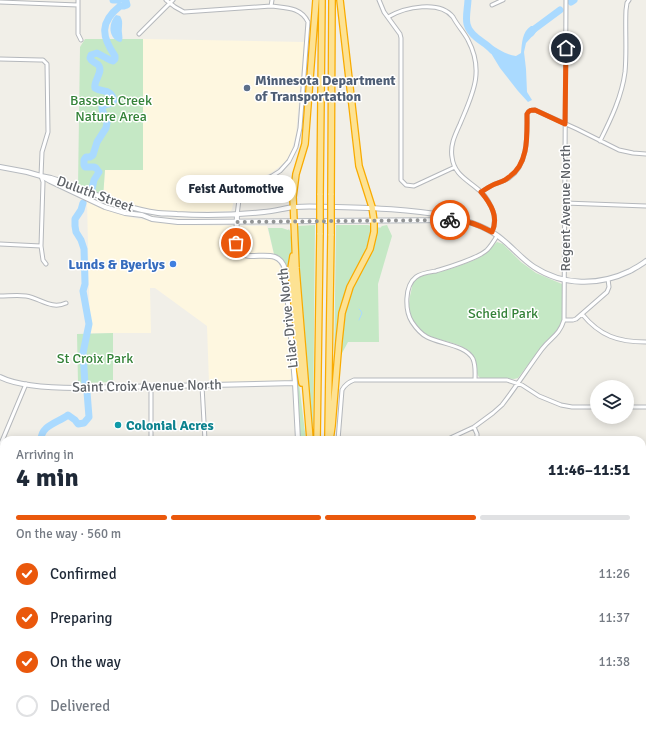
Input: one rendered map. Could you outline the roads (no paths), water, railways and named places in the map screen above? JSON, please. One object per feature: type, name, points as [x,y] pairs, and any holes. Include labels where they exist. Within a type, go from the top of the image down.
[{"type":"highway","points":[[310,436],[296,268],[294,207],[295,182],[305,144],[316,0]]},
{"type":"highway","points":[[317,436],[322,0]]},
{"type":"highway","points":[[329,436],[332,0]]},
{"type":"highway","points":[[330,436],[342,313],[350,288],[370,249],[374,232],[372,208],[359,166],[340,0]]},
{"type":"street","points":[[78,0],[78,34],[81,40]]},
{"type":"street","points":[[166,0],[179,10],[189,12],[271,6],[272,0]]},
{"type":"street","points":[[139,34],[173,0]]},
{"type":"street","points":[[379,0],[384,12],[400,34],[401,38],[401,180],[403,183],[414,186],[455,167]]},
{"type":"street","points":[[492,5],[503,0]]},
{"type":"street","name":"Regent Avenue North","points":[[564,320],[566,0]]},
{"type":"street","points":[[600,141],[615,108],[623,82],[626,10],[629,0]]},
{"type":"street","points":[[0,2],[78,5]]},
{"type":"street","points":[[388,18],[392,14],[416,5],[428,4],[442,6],[449,10],[467,39],[475,58],[476,78],[474,88],[452,144],[452,157],[455,167],[461,176],[481,192],[492,208],[495,222],[492,232]]},
{"type":"street","name":"Lilac Drive North","points":[[271,6],[295,10],[302,13],[308,22],[300,128],[296,147],[291,158],[283,169],[250,186],[244,191],[239,200],[236,243],[238,252],[243,255],[274,256],[282,261],[284,265],[286,273],[295,383],[298,436]]},
{"type":"street","points":[[0,59],[40,60],[46,62],[48,67],[48,132],[42,149],[41,176],[43,182],[41,246],[43,260],[46,264]]},
{"type":"street","points":[[481,192],[507,179],[517,170],[526,144],[527,114],[531,110],[535,110],[619,150],[646,154]]},
{"type":"street","name":"Duluth Street","points":[[0,167],[59,180],[99,197],[157,213],[237,215],[294,207],[372,208],[412,211],[446,216],[479,225],[498,236],[535,268],[565,280],[578,282],[608,279],[632,270],[646,261]]},
{"type":"street","name":"Duluth Street","points":[[41,176],[105,207],[125,213],[142,215],[152,220],[178,222],[294,222],[460,220]]},
{"type":"street","points":[[565,204],[646,206]]},
{"type":"street","points":[[475,380],[474,362],[468,353],[461,349],[428,338],[414,326],[407,310],[408,294],[412,282],[418,276],[480,255],[487,250],[498,236]]},
{"type":"street","points":[[0,244],[41,246]]},
{"type":"street","points":[[455,436],[474,428],[502,405],[543,348],[558,334],[564,320],[573,320],[607,292],[609,287],[608,279]]},
{"type":"street","points":[[0,296],[26,296],[55,306],[66,303]]},
{"type":"street","points":[[582,314],[595,328],[610,336],[623,341],[646,342]]},
{"type":"street","name":"Saint Croix Avenue North","points":[[0,377],[12,382],[59,388],[295,383]]},
{"type":"street","points":[[338,436],[342,394],[345,385],[354,380],[507,380],[522,385],[539,396],[556,403],[572,407],[590,407]]},
{"type":"street","points":[[4,436],[26,384]]},
{"type":"street","points":[[202,386],[205,436]]},
{"type":"street","points":[[151,387],[151,436]]},
{"type":"street","points":[[634,407],[646,407]]},
{"type":"street","points":[[474,428],[477,436]]},
{"type":"water","points":[[116,15],[120,16],[122,20],[122,41],[120,42],[113,37],[110,30],[113,18]]},
{"type":"water","points":[[531,26],[537,26],[537,31],[526,43],[524,52],[527,92],[532,100],[528,102],[500,68],[486,45],[488,43],[505,53],[516,56],[521,53],[524,35]]},
{"type":"waterway","points":[[113,0],[118,0]]},
{"type":"waterway","points":[[92,189],[94,180],[99,172],[94,167],[85,167],[84,160],[86,157],[93,155],[97,142],[106,128],[107,123],[102,106],[112,103],[114,100],[108,92],[95,88],[95,83],[100,69],[98,65],[90,58],[91,55],[97,53],[110,60],[113,61],[115,59],[115,56],[107,42],[105,30],[106,24],[113,12],[120,6],[127,5],[126,1],[124,0]]},
{"type":"waterway","points":[[468,0],[466,16],[467,25],[472,34],[492,50]]},
{"type":"waterway","points":[[531,33],[560,10]]},
{"type":"waterway","points":[[83,203],[81,210],[75,219],[75,226],[76,232],[84,249],[85,284],[83,291],[89,324],[83,353],[85,384]]},
{"type":"waterway","points":[[359,309],[362,313],[359,320]]},
{"type":"waterway","points":[[42,436],[47,428],[68,415],[78,424],[84,423],[89,417],[87,392]]},
{"type":"place","name":"Minnesota Department of Transportation","points":[[247,88]]},
{"type":"place","name":"Feist Automotive","points":[[236,243]]},
{"type":"place","name":"Lunds & Byerlys","points":[[173,264]]},
{"type":"place","name":"Colonial Acres","points":[[118,425]]},
{"type":"park label","name":"Bassett Creek Nature Area","points":[[111,108]]},
{"type":"park label","name":"Scheid Park","points":[[503,313]]},
{"type":"park label","name":"St Croix Park","points":[[95,358]]}]
